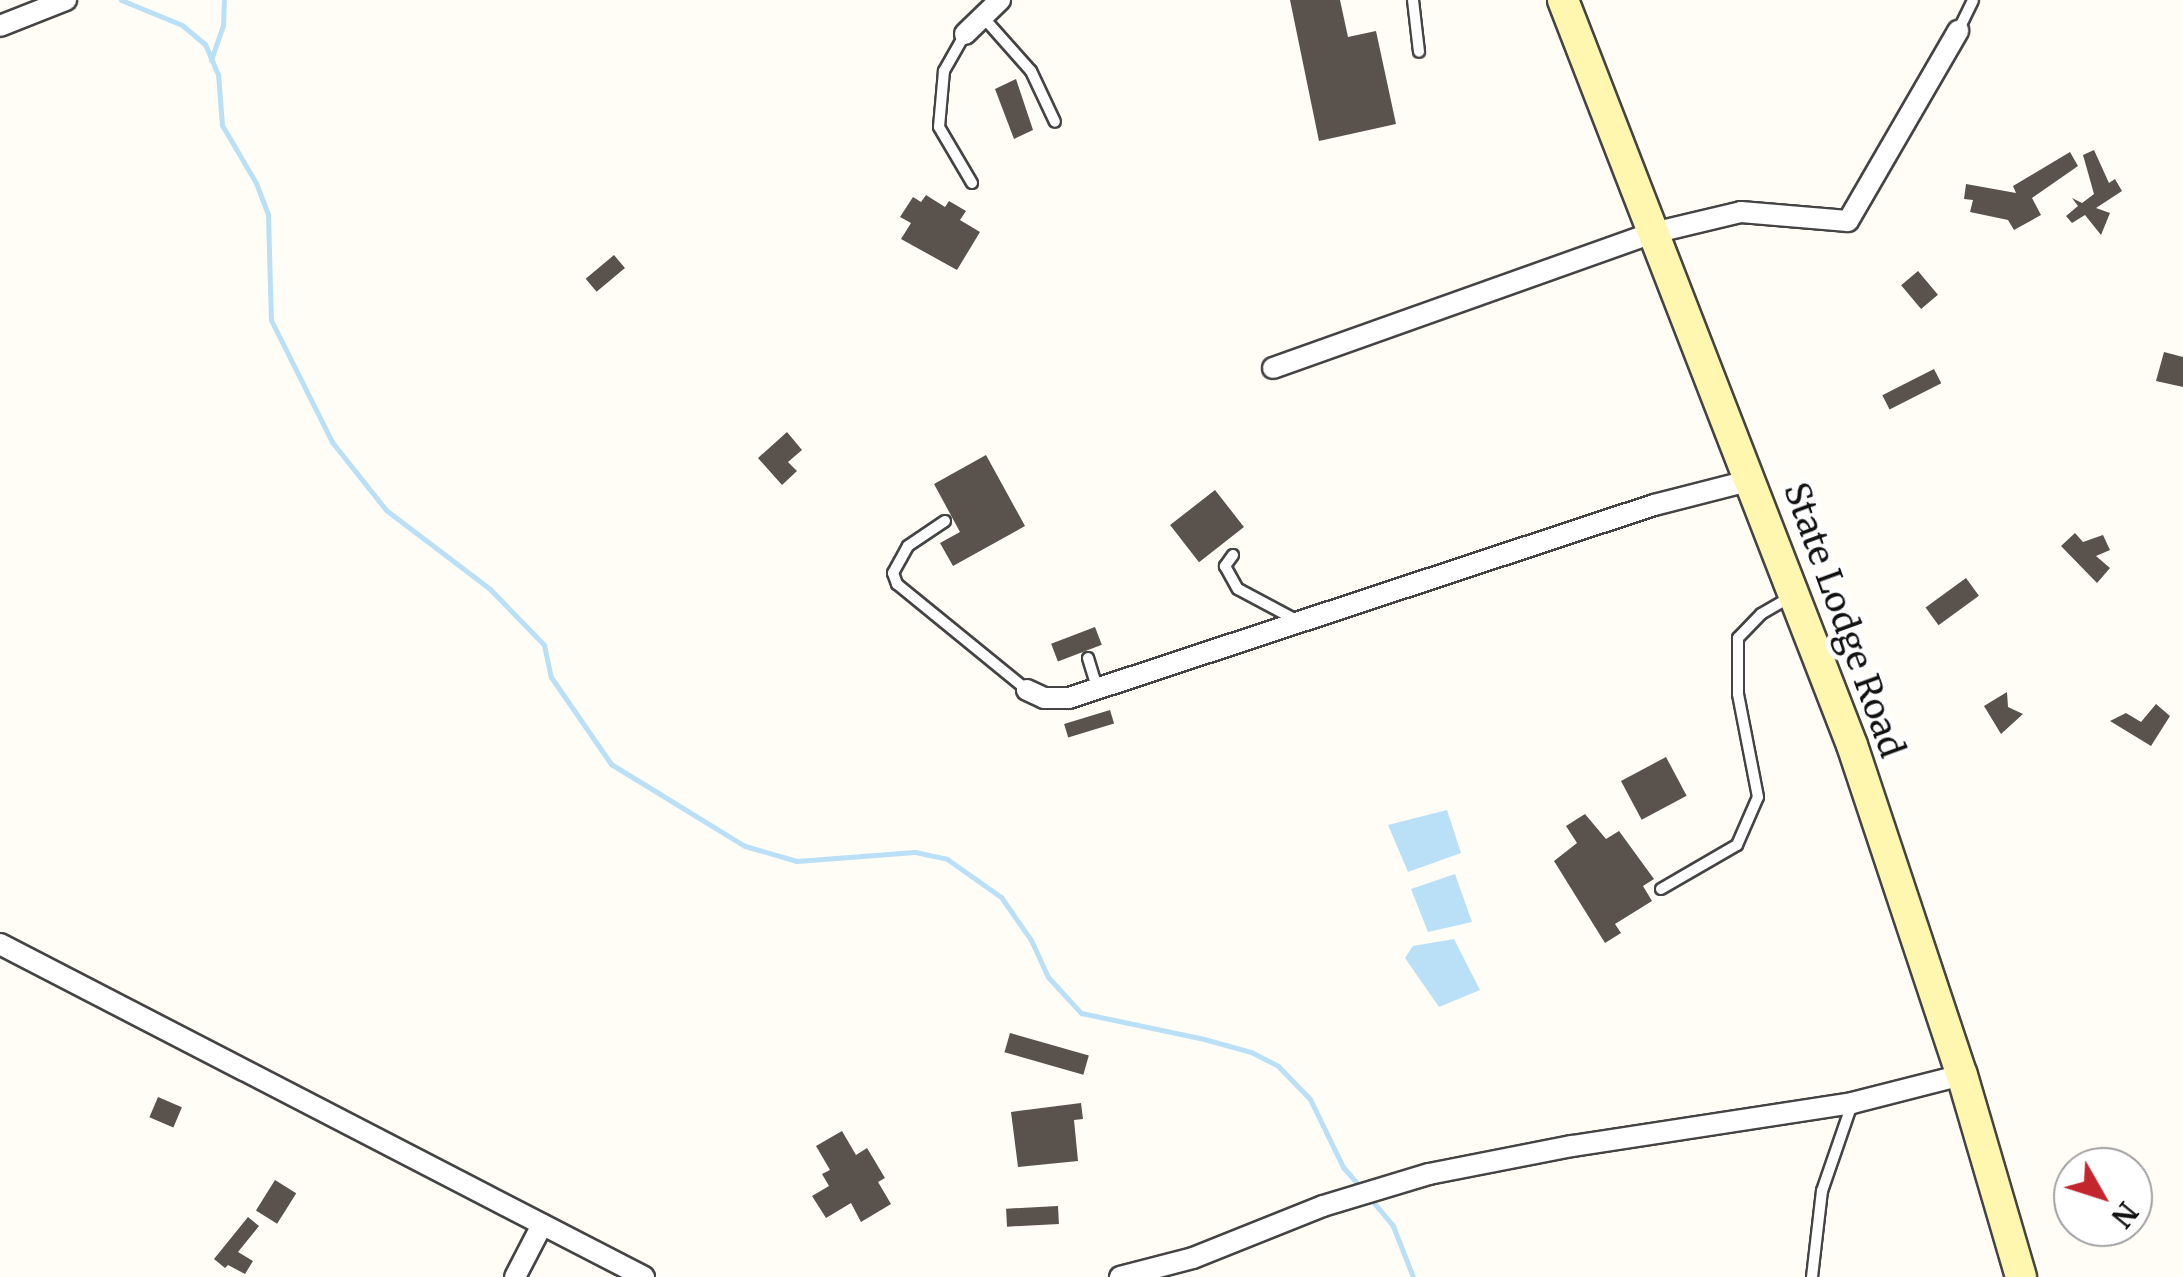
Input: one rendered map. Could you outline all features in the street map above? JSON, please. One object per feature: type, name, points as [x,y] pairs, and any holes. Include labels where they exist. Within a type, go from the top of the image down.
[{"type":"street","points":[[0,26],[66,0]]},
{"type":"street","points":[[965,34],[1000,0]]},
{"type":"street","name":"State Lodge Road","points":[[1563,0],[1797,594],[1962,1075],[2022,1277]]},
{"type":"street","points":[[1273,368],[1653,233],[1741,212],[1848,220],[1958,31]]},
{"type":"street","points":[[1027,690],[1044,698],[1069,698],[1654,504],[1752,480]]},
{"type":"street","points":[[0,944],[295,1093],[644,1277]]},
{"type":"street","points":[[1120,1277],[1192,1258],[1383,1188],[1572,1146],[1852,1103],[1962,1075]]},
{"type":"street","points":[[515,1277],[542,1225]]},
{"type":"lane","points":[[1413,0],[1419,52]]},
{"type":"lane","points":[[1958,31],[1972,0]]},
{"type":"lane","points":[[983,17],[1031,71],[1055,122]]},
{"type":"lane","points":[[965,34],[944,70],[939,128],[972,184]]},
{"type":"lane","points":[[945,522],[908,546],[892,573],[896,584],[1027,690]]},
{"type":"lane","points":[[1232,555],[1225,566],[1238,589],[1299,621]]},
{"type":"lane","points":[[1661,889],[1737,845],[1758,797],[1738,694],[1738,638],[1761,614],[1797,594]]},
{"type":"lane","points":[[1088,658],[1097,689]]},
{"type":"lane","points":[[1812,1277],[1822,1192],[1852,1103]]},
{"type":"water","points":[[1447,810],[1461,853],[1408,872],[1388,825]]},
{"type":"water","points":[[1455,874],[1472,922],[1428,932],[1411,889]]},
{"type":"water","points":[[1454,939],[1480,990],[1439,1007],[1405,958],[1413,946]]},
{"type":"building","points":[[1290,0],[1340,0],[1348,37],[1376,31],[1396,124],[1319,141]]},
{"type":"building","points":[[1016,79],[1033,130],[1014,139],[995,89]]},
{"type":"building","points":[[2094,150],[2109,183],[2115,179],[2122,191],[2096,208],[2110,213],[2101,235],[2085,215],[2072,223],[2066,216],[2078,206],[2072,198],[2082,203],[2094,194],[2083,155]]},
{"type":"building","points":[[2070,152],[2078,166],[2032,198],[2041,215],[2014,230],[2008,220],[1970,212],[1973,200],[1964,199],[1966,184],[2016,193],[2013,186]]},
{"type":"building","points":[[926,195],[945,207],[949,201],[966,211],[960,220],[980,232],[957,270],[901,239],[911,223],[900,217],[913,197],[921,202]]},
{"type":"building","points":[[614,255],[625,268],[597,292],[586,279]]},
{"type":"building","points":[[1918,271],[1938,295],[1921,309],[1901,285]]},
{"type":"building","points":[[2164,352],[2183,357],[2183,387],[2156,381]]},
{"type":"building","points":[[1934,369],[1941,383],[1890,410],[1882,395]]},
{"type":"building","points":[[787,432],[802,450],[788,462],[797,471],[782,485],[758,458]]},
{"type":"building","points":[[986,455],[1025,526],[953,566],[940,543],[960,532],[934,484]]},
{"type":"building","points":[[1215,490],[1244,527],[1199,562],[1170,525]]},
{"type":"building","points":[[2075,533],[2083,542],[2103,535],[2110,550],[2096,556],[2110,568],[2097,583],[2061,546]]},
{"type":"building","points":[[1966,578],[1979,596],[1938,625],[1926,607]]},
{"type":"building","points":[[1095,627],[1102,645],[1058,662],[1051,644]]},
{"type":"building","points":[[2007,692],[2008,707],[2023,714],[2001,734],[1984,706]]},
{"type":"building","points":[[2156,704],[2170,716],[2151,746],[2110,721],[2126,713],[2141,722]]},
{"type":"building","points":[[1110,710],[1114,723],[1068,737],[1064,724]]},
{"type":"building","points":[[1666,757],[1687,796],[1642,820],[1621,781]]},
{"type":"building","points":[[1585,814],[1606,839],[1619,831],[1654,879],[1643,886],[1652,901],[1615,924],[1621,933],[1605,943],[1554,861],[1577,843],[1566,826]]},
{"type":"building","points":[[1010,1033],[1089,1056],[1083,1075],[1004,1052]]},
{"type":"building","points":[[158,1097],[182,1107],[173,1127],[149,1117]]},
{"type":"building","points":[[1081,1103],[1083,1119],[1074,1120],[1078,1161],[1018,1167],[1011,1112]]},
{"type":"building","points":[[842,1131],[856,1155],[867,1148],[885,1178],[878,1182],[891,1204],[861,1222],[851,1203],[826,1218],[812,1196],[829,1186],[822,1174],[830,1170],[816,1146]]},
{"type":"building","points":[[275,1180],[296,1193],[277,1224],[256,1211]]},
{"type":"building","points":[[1058,1206],[1059,1224],[1007,1227],[1006,1209]]},
{"type":"building","points":[[248,1217],[259,1226],[238,1252],[253,1261],[245,1274],[228,1265],[225,1268],[214,1259]]},
{"type":"waterway","points":[[121,0],[182,25],[205,44],[218,74],[222,125],[256,183],[268,215],[271,320],[332,442],[386,510],[490,589],[544,645],[551,677],[611,764],[745,846],[797,861],[915,852],[947,859],[1001,897],[1031,940],[1048,977],[1081,1013],[1204,1039],[1251,1052],[1278,1066],[1310,1099],[1343,1167],[1362,1189]]},
{"type":"waterway","points":[[211,60],[223,26],[224,0]]},
{"type":"waterway","points":[[1369,1197],[1393,1226],[1413,1277]]}]
